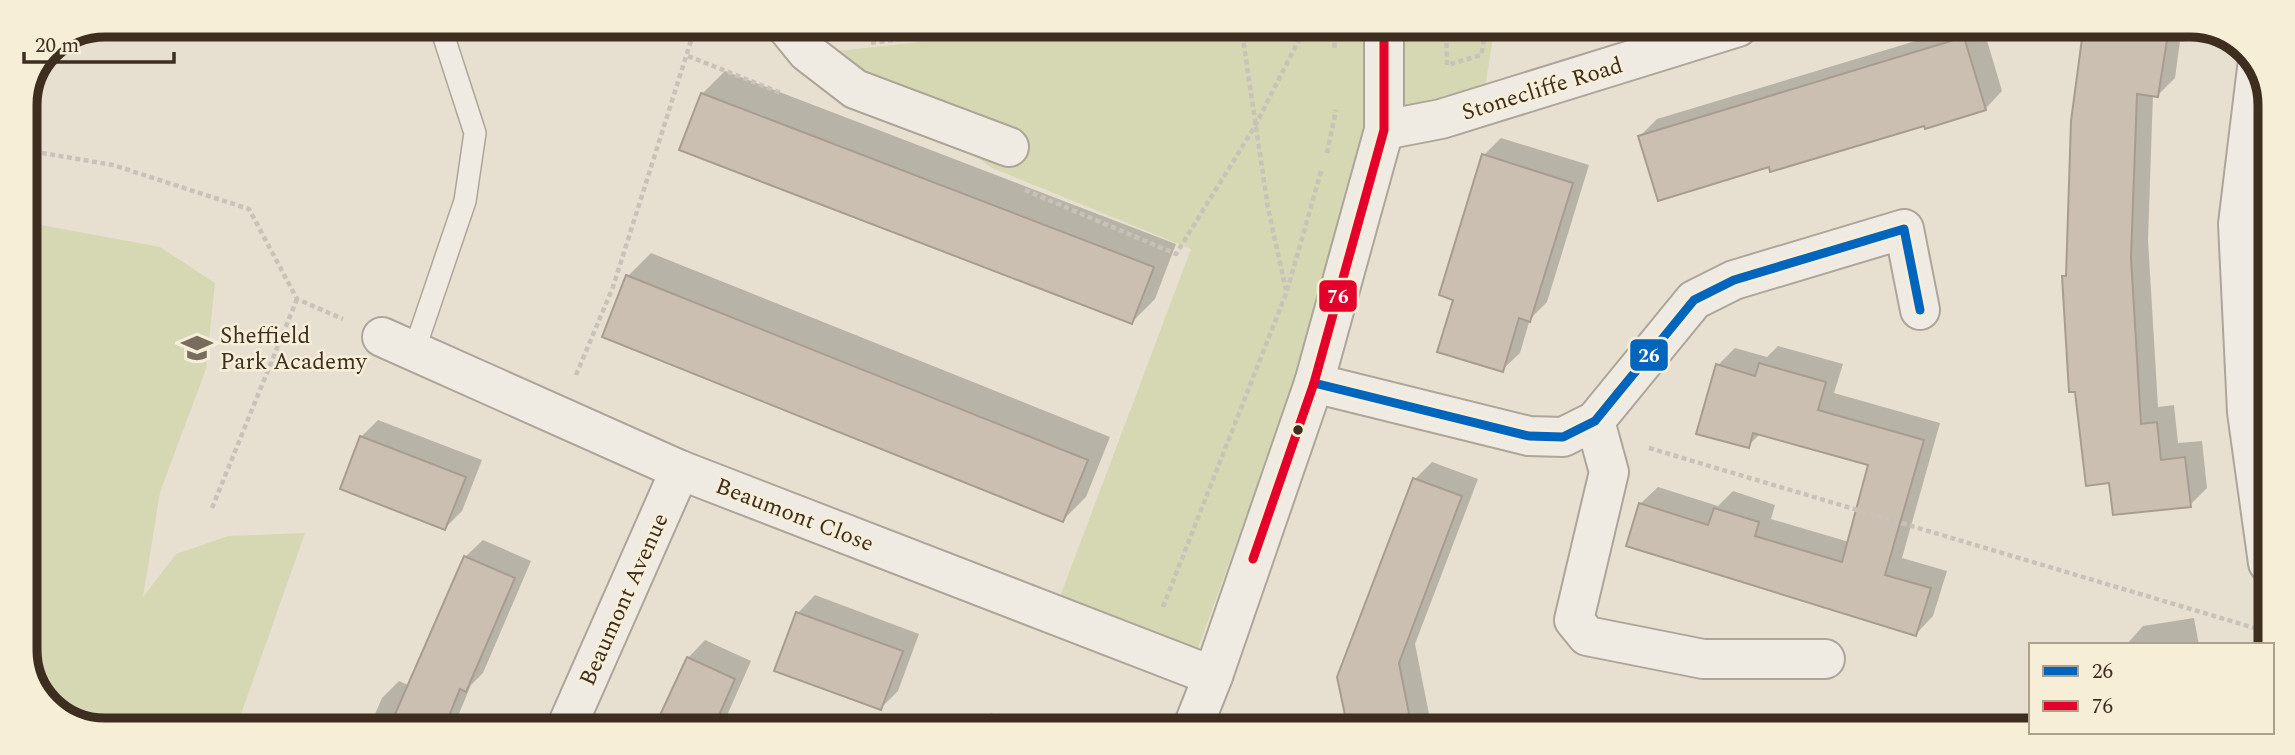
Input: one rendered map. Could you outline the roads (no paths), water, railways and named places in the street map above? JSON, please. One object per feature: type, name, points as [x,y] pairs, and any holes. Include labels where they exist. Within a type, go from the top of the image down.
[{"type":"street","points":[[1196,718],[1314,383],[1384,130],[1384,37]]},
{"type":"street","name":"Stonecliffe Road","points":[[1384,130],[1441,119],[1706,37]]},
{"type":"street","points":[[796,39],[855,89],[1009,147]]},
{"type":"street","points":[[2255,84],[2238,224],[2247,412],[2258,491]]},
{"type":"street","points":[[1314,383],[1528,436],[1563,437],[1595,421],[1694,300],[1734,280],[1904,229],[1920,310]]},
{"type":"street","name":"Beaumont Close","points":[[398,344],[680,470],[1213,676]]},
{"type":"street","points":[[1595,421],[1609,472],[1574,620],[1587,636],[1703,659],[1825,659]]},
{"type":"street","name":"Beaumont Avenue","points":[[570,718],[680,470]]},
{"type":"lane","points":[[398,344],[466,201],[475,133],[444,37]]},
{"type":"place","name":"Sheffield Park Academy","points":[[197,348]]}]
